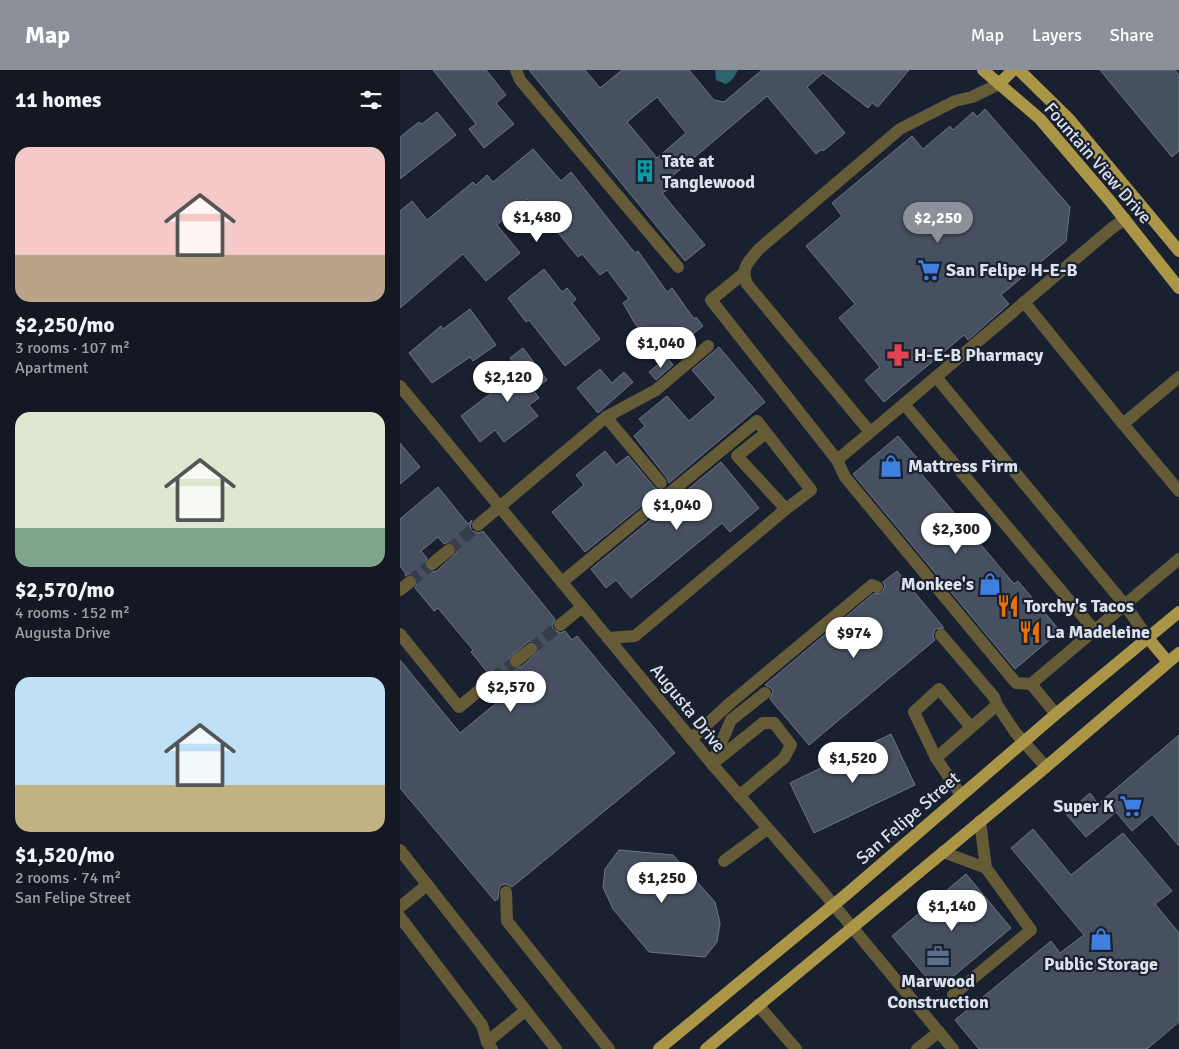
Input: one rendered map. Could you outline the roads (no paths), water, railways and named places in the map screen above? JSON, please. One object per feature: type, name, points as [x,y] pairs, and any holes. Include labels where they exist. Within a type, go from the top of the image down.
[{"type":"main road","name":"Fountain View Drive","points":[[983,70],[1040,120],[1125,220],[1179,288]]},
{"type":"main road","points":[[999,84],[1013,70]]},
{"type":"main road","name":"Fountain View Drive","points":[[1019,70],[1068,119],[1179,251]]},
{"type":"main road","name":"San Felipe Street","points":[[660,1049],[1179,612]]},
{"type":"main road","points":[[1148,638],[1168,662]]},
{"type":"main road","points":[[706,1049],[1046,767],[1179,653]]},
{"type":"street","points":[[516,70],[520,80],[678,267]]},
{"type":"street","points":[[870,432],[746,284],[743,274],[745,265],[759,249],[900,129],[955,101],[972,97],[999,84]]},
{"type":"street","points":[[837,460],[1112,228],[1125,220]]},
{"type":"street","points":[[743,274],[711,300],[837,460],[845,477],[1016,683],[1031,684],[1179,559]]},
{"type":"street","points":[[1024,302],[1179,491]]},
{"type":"street","points":[[478,526],[606,417],[656,390],[708,346]]},
{"type":"street","points":[[936,377],[1125,605],[1148,638]]},
{"type":"street","points":[[1123,424],[1179,377]]},
{"type":"street","name":"Augusta Drive","points":[[400,386],[712,764],[852,927],[953,1049]]},
{"type":"street","points":[[904,404],[1094,632]]},
{"type":"street","points":[[606,417],[661,483]]},
{"type":"street","points":[[562,582],[752,424],[758,422],[811,490],[635,636],[608,638]]},
{"type":"street","points":[[766,433],[737,456],[786,509]]},
{"type":"street","points":[[432,564],[449,550]]},
{"type":"street","points":[[692,740],[729,704],[872,585],[877,588]]},
{"type":"street","points":[[560,625],[582,607]]},
{"type":"street","points":[[400,634],[458,707],[493,679]]},
{"type":"street","points":[[941,635],[994,697],[997,705],[1023,742],[1046,767]]},
{"type":"street","points":[[516,661],[531,649]]},
{"type":"street","points":[[1031,684],[1056,714]]},
{"type":"street","points":[[961,795],[936,758],[914,712],[939,689],[971,727]]},
{"type":"street","points":[[712,764],[731,720],[765,693]]},
{"type":"street","points":[[936,758],[997,705]]},
{"type":"street","points":[[712,764],[763,723],[774,723],[791,745],[784,758],[739,796]]},
{"type":"street","points":[[953,995],[1031,930],[986,868],[980,821]]},
{"type":"street","points":[[724,861],[767,829]]},
{"type":"street","points":[[400,850],[556,1049]]},
{"type":"street","points":[[943,852],[986,868]]},
{"type":"street","points":[[400,907],[427,885]]},
{"type":"street","points":[[506,892],[507,921],[609,1049]]},
{"type":"street","points":[[400,917],[482,1025],[490,1045],[525,1011]]},
{"type":"street","points":[[758,1005],[796,1049]]},
{"type":"street","points":[[917,1049],[939,1032]]},
{"type":"tunnel","points":[[449,550],[478,525]]},
{"type":"tunnel","points":[[410,582],[432,564]]},
{"type":"tunnel","points":[[531,649],[560,625]]},
{"type":"tunnel","points":[[493,679],[516,661]]},
{"type":"place","name":"Tate at Tanglewood","points":[[645,171]]},
{"type":"place","name":"San Felipe H-E-B","points":[[929,270]]},
{"type":"place","name":"H-E-B Pharmacy","points":[[898,355]]},
{"type":"place","name":"Mattress Firm","points":[[891,466]]},
{"type":"place","name":"Monkee's","points":[[990,584]]},
{"type":"place","name":"Torchy's Tacos","points":[[1008,606]]},
{"type":"place","name":"La Madeleine","points":[[1030,632]]},
{"type":"place","name":"Super K","points":[[1131,806]]},
{"type":"place","name":"Public Storage","points":[[1101,939]]},
{"type":"place","name":"Marwood Construction","points":[[938,956]]}]
